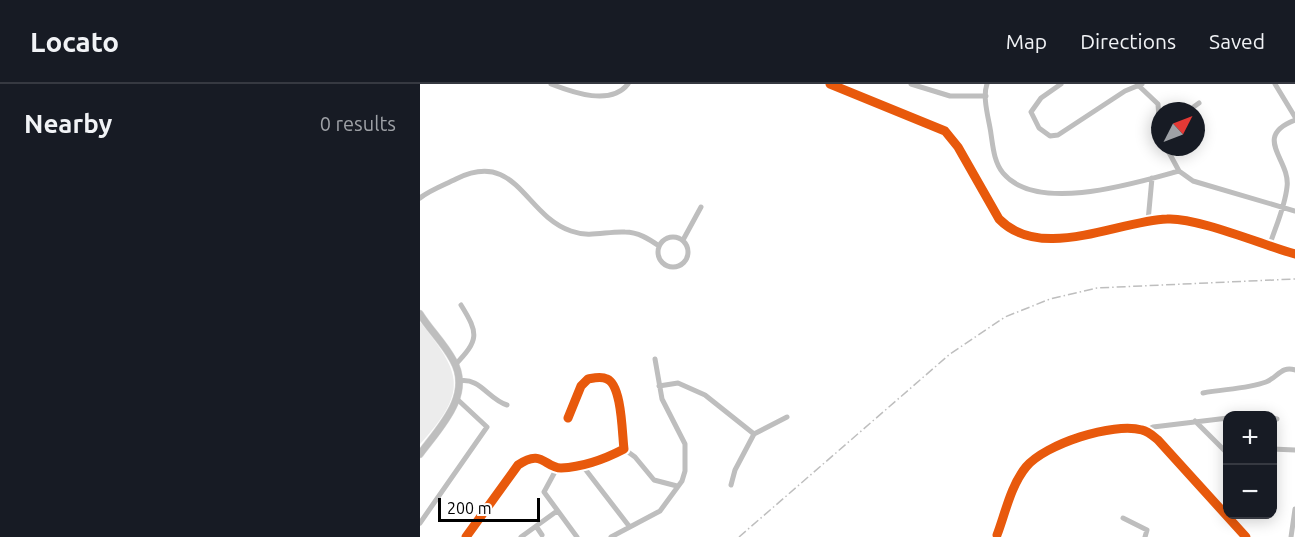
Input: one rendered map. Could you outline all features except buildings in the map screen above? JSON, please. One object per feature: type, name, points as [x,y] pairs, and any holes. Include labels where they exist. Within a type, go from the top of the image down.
[{"type":"main road","points":[[420,314],[455,365],[459,381],[457,399],[420,454]]},
{"type":"street","points":[[551,84],[580,94],[615,95],[628,84]]},
{"type":"street","points":[[830,84],[945,131],[958,147],[999,219],[1015,231],[1033,236],[1076,238],[1148,221],[1184,220],[1295,254]]},
{"type":"street","points":[[911,84],[950,96],[986,96]]},
{"type":"street","points":[[987,84],[986,96],[998,164],[1017,185],[1070,194],[1179,171]]},
{"type":"street","points":[[1062,84],[1041,98],[1031,112],[1039,128],[1050,136],[1058,135],[1125,91],[1140,85],[1156,102]]},
{"type":"street","points":[[1269,247],[1287,190],[1287,175],[1274,150],[1273,142],[1281,128],[1295,118],[1275,84]]},
{"type":"street","points":[[1171,156],[1179,171],[1193,181],[1295,211]]},
{"type":"street","points":[[420,198],[467,174],[488,171],[511,179],[560,227],[590,235],[627,232],[644,236],[659,246]]},
{"type":"street","points":[[1148,221],[1152,178]]},
{"type":"street","points":[[659,246],[660,260],[669,267],[677,267],[684,262],[688,253],[683,240],[701,207]]},
{"type":"street","points":[[659,246],[669,237],[683,240]]},
{"type":"street","points":[[455,365],[470,349],[476,335],[461,305]]},
{"type":"street","points":[[611,537],[660,511],[685,471],[686,452],[681,435],[662,399],[655,359]]},
{"type":"street","points":[[1203,393],[1266,382],[1282,370],[1289,368],[1295,370]]},
{"type":"street","points":[[568,418],[581,386],[588,379],[607,379],[614,384],[618,394],[624,449],[635,457],[654,480],[677,486]]},
{"type":"street","points":[[459,381],[474,382],[492,397],[507,405]]},
{"type":"street","points":[[659,386],[678,382],[705,395],[754,435]]},
{"type":"street","points":[[420,523],[487,427],[457,399]]},
{"type":"street","points":[[731,485],[735,470],[754,435],[787,417]]},
{"type":"street","points":[[997,535],[1020,477],[1031,462],[1083,435],[1130,429],[1145,430],[1223,418]]},
{"type":"street","points":[[1195,421],[1223,450]]},
{"type":"street","points":[[1145,430],[1164,447],[1246,537]]},
{"type":"street","points":[[1277,448],[1295,450]]},
{"type":"street","points":[[466,537],[518,465],[525,461],[538,458],[558,468],[582,465],[610,457],[624,449]]},
{"type":"street","points":[[582,465],[629,526]]},
{"type":"street","points":[[558,468],[544,492],[578,537]]},
{"type":"street","points":[[1291,537],[1295,509]]},
{"type":"street","points":[[521,537],[557,511]]},
{"type":"street","points":[[1123,518],[1147,530],[1145,537]]},
{"type":"street","points":[[536,526],[542,535]]},
{"type":"shaded area","points":[[420,322],[444,356],[451,369],[454,383],[446,410],[420,444]]},
{"type":"railway","points":[[739,537],[950,354],[1005,317],[1050,299],[1097,288],[1295,279]]},
{"type":"cycle path","points":[[830,84],[945,131],[958,147],[999,219],[1016,231],[1036,237],[1057,238],[1080,236],[1147,221],[1180,220],[1212,227],[1295,254]]},
{"type":"cycle path","points":[[466,537],[518,465],[526,460],[538,458],[561,468],[594,462],[624,449],[616,390],[607,379],[600,377],[588,379],[581,386],[568,418]]},
{"type":"cycle path","points":[[997,535],[1016,482],[1035,458],[1080,437],[1129,428],[1144,431],[1158,440],[1246,537]]}]
